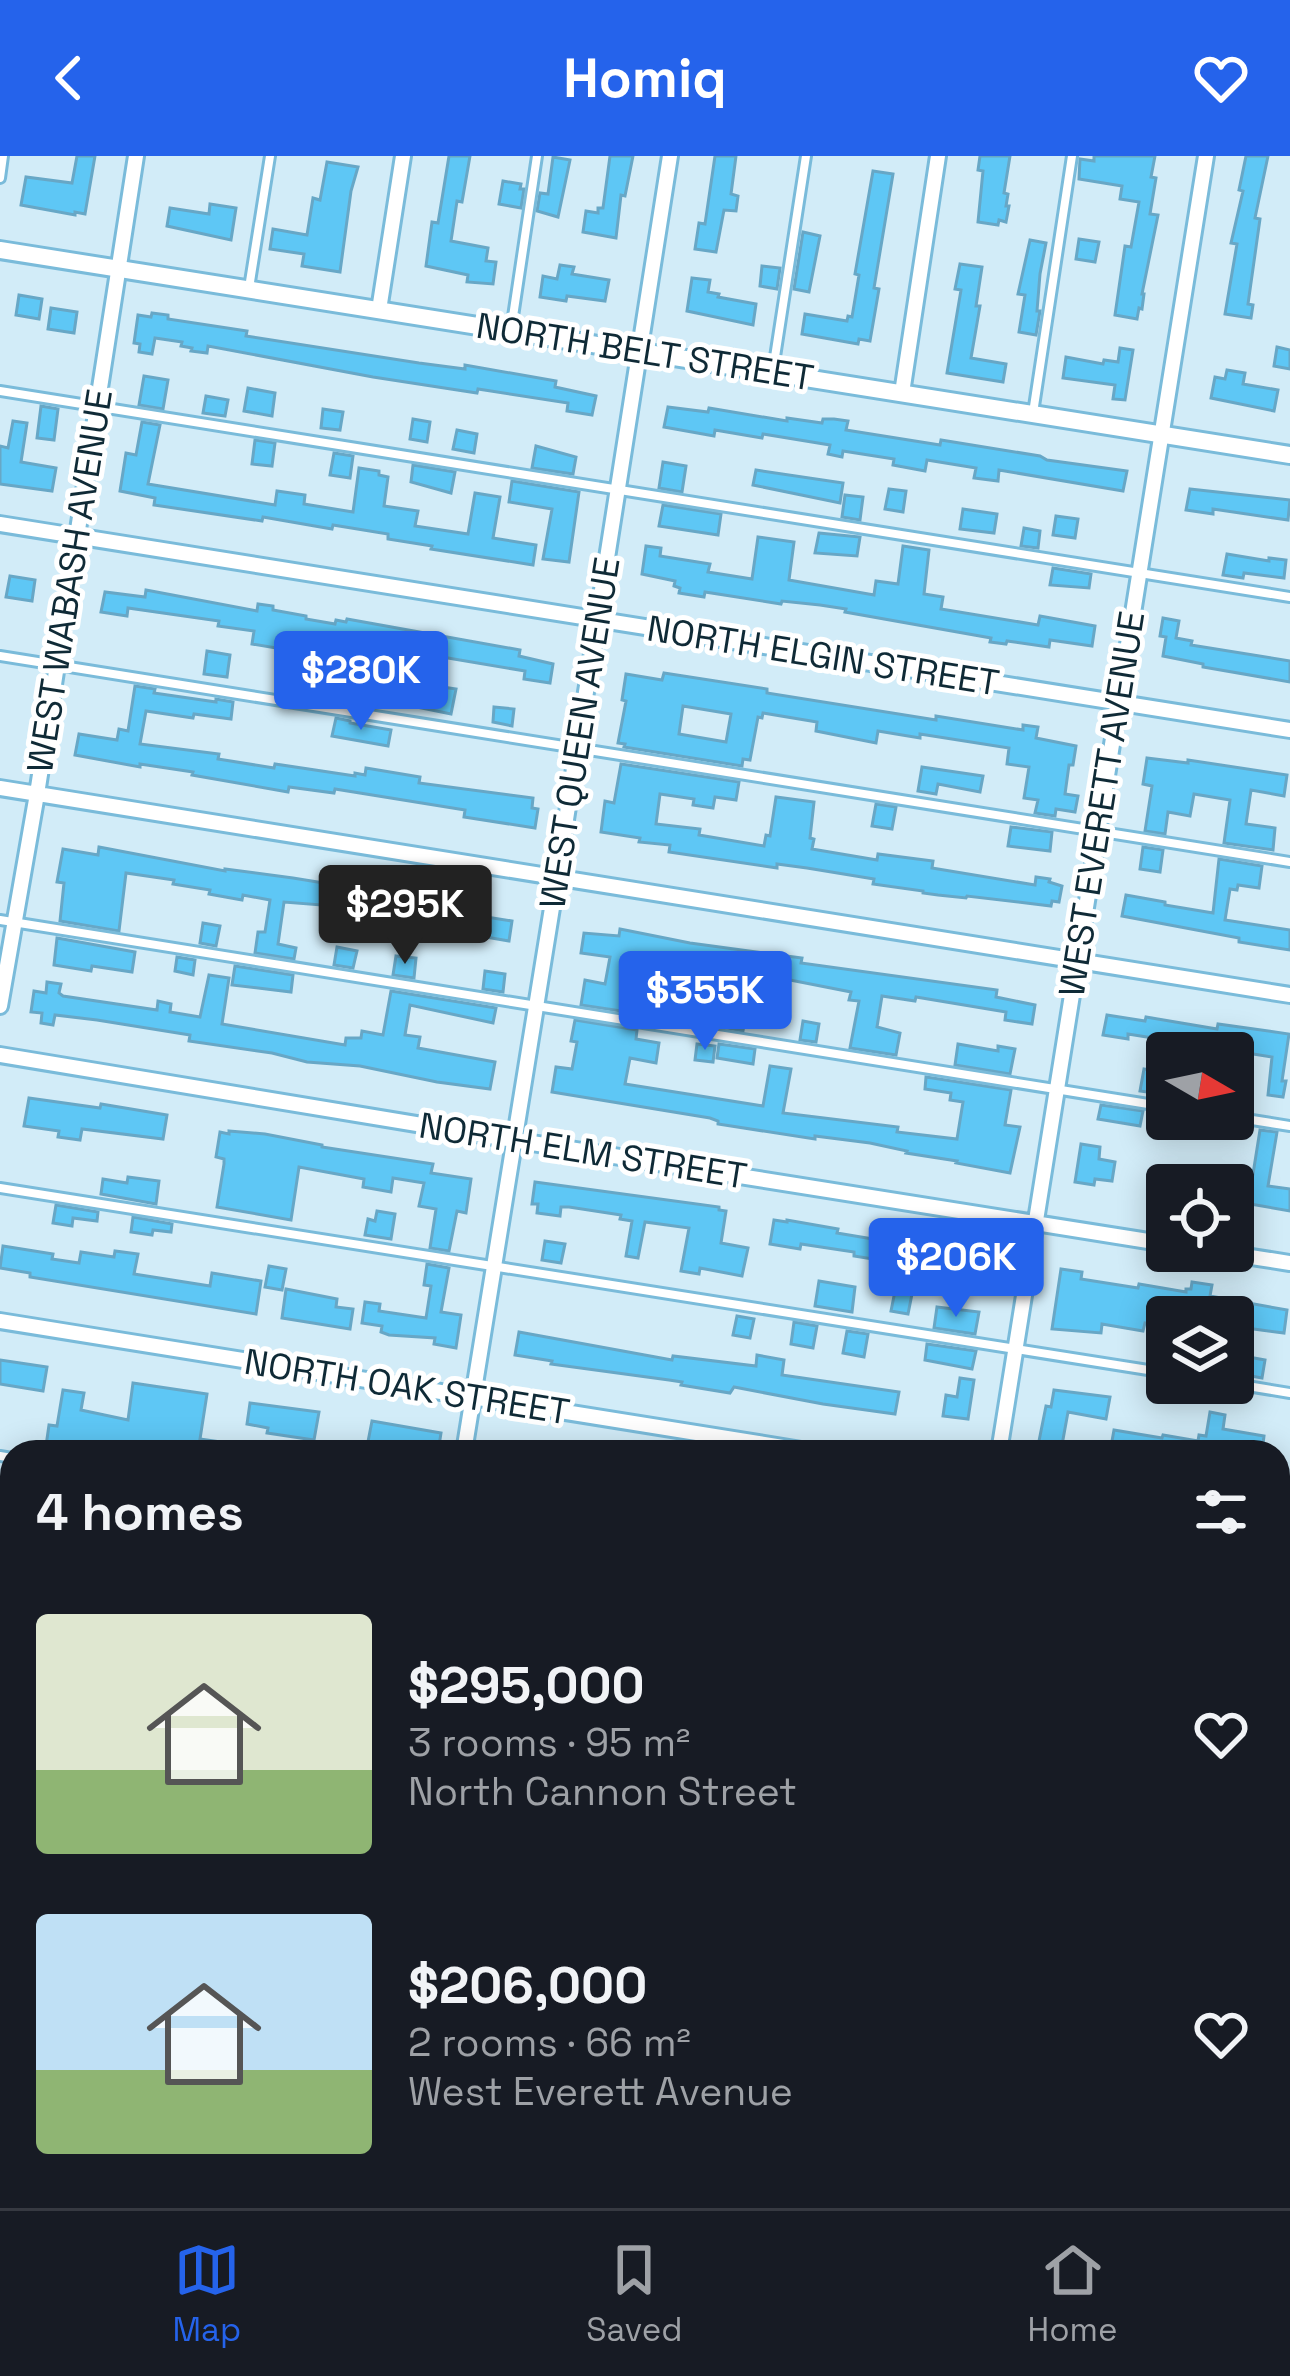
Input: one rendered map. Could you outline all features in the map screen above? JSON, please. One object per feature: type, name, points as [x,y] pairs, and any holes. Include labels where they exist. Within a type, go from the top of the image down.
[{"type":"street","name":"WEST WABASH AVENUE","points":[[0,1006],[7,921],[37,794],[136,156]]},
{"type":"street","points":[[379,310],[403,156]]},
{"type":"street","name":"WEST QUEEN AVENUE","points":[[466,1440],[670,156]]},
{"type":"street","points":[[902,393],[938,156]]},
{"type":"street","name":"WEST EVERETT AVENUE","points":[[1001,1440],[1206,156]]},
{"type":"street","name":"NORTH BELT STREET","points":[[0,250],[1290,455]]},
{"type":"street","name":"NORTH ELGIN STREET","points":[[0,524],[1290,730]]},
{"type":"street","points":[[0,788],[1290,995]]},
{"type":"street","name":"NORTH ELM STREET","points":[[0,1055],[1146,1241]]},
{"type":"street","points":[[1254,1257],[1290,1263]]},
{"type":"street","name":"NORTH OAK STREET","points":[[0,1321],[738,1440]]},
{"type":"lane","points":[[0,178],[3,156]]},
{"type":"lane","points":[[249,290],[270,156]]},
{"type":"lane","points":[[511,330],[537,156]]},
{"type":"lane","points":[[772,371],[806,156]]},
{"type":"lane","points":[[1033,413],[1072,156]]},
{"type":"lane","points":[[0,391],[1290,597]]},
{"type":"lane","points":[[0,656],[1290,862]]},
{"type":"lane","points":[[7,921],[1146,1104]]},
{"type":"lane","points":[[1254,1120],[1290,1126]]},
{"type":"lane","points":[[0,1188],[1146,1370]]},
{"type":"lane","points":[[1254,1387],[1290,1393]]},
{"type":"building","points":[[77,156],[95,156],[85,214],[21,205],[26,177],[72,183]]},
{"type":"building","points":[[449,156],[470,156],[451,241],[488,248],[486,261],[496,262],[493,284],[467,282],[468,275],[426,266]]},
{"type":"building","points":[[610,156],[633,156],[625,196],[621,195],[616,238],[583,232],[586,211],[598,213],[603,208]]},
{"type":"building","points":[[715,156],[736,156],[731,194],[738,196],[736,211],[724,210],[716,252],[695,249],[699,223],[705,224]]},
{"type":"building","points":[[980,156],[1010,156],[1004,193],[1009,206],[1006,222],[999,220],[998,225],[978,222]]},
{"type":"building","points":[[1094,156],[1155,156],[1150,214],[1158,215],[1137,319],[1115,315],[1125,246],[1131,247],[1139,202],[1120,199],[1122,186],[1079,179],[1080,159],[1094,161]]},
{"type":"building","points":[[1246,156],[1268,156],[1255,218],[1260,219],[1248,304],[1253,305],[1251,318],[1225,314]]},
{"type":"building","points":[[553,157],[570,160],[558,217],[537,211],[540,193],[548,194]]},
{"type":"building","points":[[327,162],[358,167],[340,272],[302,266],[304,254],[270,249],[273,229],[307,235],[313,198],[320,200]]},
{"type":"building","points":[[873,171],[893,174],[870,341],[859,339],[858,344],[802,334],[805,314],[847,321],[852,317]]},
{"type":"building","points":[[503,181],[521,184],[521,208],[499,204]]},
{"type":"building","points":[[210,204],[236,208],[231,240],[167,226],[170,208],[209,214]]},
{"type":"building","points":[[803,232],[820,236],[809,292],[794,289]]},
{"type":"building","points":[[1079,239],[1099,242],[1095,262],[1076,259]]},
{"type":"building","points":[[1030,240],[1046,243],[1036,335],[1019,332],[1025,295],[1018,294]]},
{"type":"building","points":[[960,264],[982,267],[971,358],[1006,364],[1003,382],[947,373],[961,290],[955,289]]},
{"type":"building","points":[[560,265],[574,267],[572,274],[609,280],[605,301],[540,297],[543,276],[557,279]]},
{"type":"building","points":[[762,266],[780,268],[777,289],[760,286]]},
{"type":"building","points":[[692,278],[710,280],[708,292],[718,297],[756,304],[753,325],[687,311]]},
{"type":"building","points":[[19,295],[42,299],[39,319],[16,315]]},
{"type":"building","points":[[51,308],[77,312],[74,333],[48,329]]},
{"type":"building","points":[[152,313],[247,331],[246,336],[556,381],[555,387],[596,396],[592,415],[567,411],[568,403],[373,377],[208,346],[207,353],[191,351],[182,342],[155,338],[152,354],[139,352],[140,344],[134,343],[138,315],[151,317]]},
{"type":"building","points":[[1277,347],[1290,350],[1290,369],[1274,366]]},
{"type":"building","points":[[1120,348],[1133,350],[1125,400],[1113,399],[1115,385],[1063,378],[1066,357],[1118,362]]},
{"type":"building","points":[[1227,370],[1245,373],[1243,384],[1278,390],[1274,411],[1211,398],[1215,377],[1225,379]]},
{"type":"building","points":[[144,376],[168,380],[163,409],[139,405]]},
{"type":"building","points":[[248,388],[275,393],[272,416],[244,411]]},
{"type":"building","points":[[206,396],[228,400],[225,416],[203,413]]},
{"type":"building","points":[[41,406],[58,409],[54,440],[37,438]]},
{"type":"building","points":[[668,407],[708,412],[709,408],[787,421],[834,419],[848,421],[846,430],[940,445],[941,440],[1127,471],[1123,491],[999,470],[998,481],[974,478],[976,468],[927,460],[925,471],[893,465],[894,459],[843,451],[842,457],[828,454],[830,445],[763,434],[762,438],[715,430],[714,436],[664,427]]},
{"type":"building","points":[[323,409],[343,412],[340,430],[321,428]]},
{"type":"building","points":[[413,419],[430,422],[427,442],[410,439]]},
{"type":"building","points":[[13,421],[27,423],[21,462],[56,468],[52,491],[0,484],[0,446],[8,448]]},
{"type":"building","points":[[142,422],[160,425],[148,484],[275,505],[277,491],[305,495],[304,504],[353,512],[359,468],[379,471],[388,477],[384,506],[418,511],[415,526],[468,534],[475,493],[500,497],[493,538],[536,545],[533,565],[431,549],[388,539],[388,534],[333,525],[332,529],[154,505],[155,498],[120,491],[126,453],[136,455]]},
{"type":"building","points":[[457,430],[477,434],[474,453],[453,449]]},
{"type":"building","points":[[255,440],[275,443],[272,466],[252,464]]},
{"type":"building","points":[[536,446],[576,457],[573,474],[532,468]]},
{"type":"building","points":[[334,453],[353,456],[350,478],[330,475]]},
{"type":"building","points":[[663,462],[686,466],[682,492],[659,488]]},
{"type":"building","points":[[413,465],[455,472],[451,493],[411,482]]},
{"type":"building","points":[[756,470],[843,483],[840,503],[753,485]]},
{"type":"building","points":[[512,481],[579,492],[569,562],[543,559],[552,509],[509,502]]},
{"type":"building","points":[[889,489],[906,491],[903,512],[885,509]]},
{"type":"building","points":[[1190,489],[1290,500],[1288,520],[1213,509],[1213,514],[1186,510]]},
{"type":"building","points":[[845,495],[863,497],[860,520],[842,517]]},
{"type":"building","points":[[663,505],[721,514],[718,535],[659,526]]},
{"type":"building","points":[[963,509],[997,514],[994,533],[960,529]]},
{"type":"building","points":[[1056,516],[1078,519],[1075,538],[1053,535]]},
{"type":"building","points":[[1024,528],[1040,531],[1038,548],[1021,546]]},
{"type":"building","points":[[819,533],[860,537],[857,556],[815,553]]},
{"type":"building","points":[[758,537],[794,542],[789,580],[874,595],[876,581],[898,584],[903,546],[929,550],[924,594],[943,597],[941,609],[1038,625],[1040,616],[1095,626],[1092,646],[1050,640],[1049,647],[990,642],[991,638],[846,609],[679,593],[675,581],[642,574],[646,546],[661,548],[660,556],[710,564],[708,572],[752,579]]},
{"type":"building","points":[[1227,554],[1286,560],[1284,578],[1223,575]]},
{"type":"building","points":[[1053,568],[1091,574],[1089,588],[1050,585]]},
{"type":"building","points":[[10,576],[35,580],[32,601],[6,597]]},
{"type":"building","points":[[146,590],[257,611],[258,604],[273,606],[273,610],[306,619],[335,624],[347,619],[520,650],[519,656],[553,664],[550,683],[524,679],[525,671],[442,657],[436,686],[456,689],[451,714],[412,706],[421,655],[321,638],[320,642],[308,640],[306,653],[252,644],[254,631],[218,626],[219,621],[128,608],[127,616],[101,612],[105,592],[145,597]]},
{"type":"building","points":[[1163,618],[1179,621],[1176,638],[1192,641],[1191,645],[1290,661],[1290,682],[1163,656]]},
{"type":"building","points":[[207,651],[230,655],[227,677],[204,674]]},
{"type":"building","points":[[298,666],[358,673],[356,693],[296,684]]},
{"type":"building","points":[[664,673],[936,720],[936,716],[1023,730],[1023,725],[1038,727],[1036,738],[1076,746],[1065,794],[1078,796],[1075,812],[1035,813],[1038,800],[1024,798],[1029,767],[1007,764],[1009,748],[920,734],[920,738],[878,731],[876,743],[816,731],[817,722],[763,713],[758,717],[750,760],[743,759],[742,766],[624,747],[618,743],[626,674],[662,680]],"holes":[[[683,706],[731,714],[726,742],[679,734]]]},
{"type":"building","points":[[135,686],[155,689],[154,693],[233,702],[231,719],[146,711],[140,744],[219,754],[218,759],[274,768],[275,764],[355,776],[365,775],[366,768],[420,777],[419,783],[533,798],[532,808],[538,809],[535,828],[464,817],[465,810],[335,789],[334,793],[289,787],[288,792],[75,755],[79,734],[117,740],[119,729],[128,731]]},
{"type":"building","points":[[494,707],[514,709],[512,726],[493,722]]},
{"type":"building","points":[[336,718],[391,730],[388,746],[332,736]]},
{"type":"building","points":[[1147,758],[1287,775],[1284,796],[1251,790],[1246,824],[1275,828],[1273,850],[1224,843],[1230,800],[1194,794],[1190,816],[1168,812],[1165,834],[1145,831],[1152,786],[1143,784]]},
{"type":"building","points":[[621,764],[739,782],[736,800],[715,797],[713,808],[693,805],[694,799],[660,794],[656,824],[700,829],[699,835],[764,846],[776,797],[814,802],[812,849],[877,860],[878,854],[933,861],[932,868],[1035,885],[1036,877],[1050,879],[1062,886],[1059,902],[1052,901],[1051,906],[923,893],[807,868],[669,852],[670,845],[601,832],[605,801],[614,803]]},
{"type":"building","points":[[922,767],[983,776],[980,792],[938,784],[936,794],[918,791]]},
{"type":"building","points":[[876,804],[896,807],[892,829],[872,826]]},
{"type":"building","points":[[1011,827],[1052,832],[1050,851],[1008,846]]},
{"type":"building","points":[[99,847],[225,871],[432,896],[432,900],[476,907],[474,915],[512,921],[509,941],[411,924],[411,920],[348,907],[284,902],[278,944],[296,948],[294,959],[255,953],[258,932],[265,932],[270,900],[209,894],[210,890],[173,884],[174,880],[126,873],[119,931],[60,921],[64,883],[57,882],[63,849],[98,855]]},
{"type":"building","points":[[1143,847],[1163,850],[1160,872],[1140,869]]},
{"type":"building","points":[[1219,859],[1262,866],[1259,888],[1238,885],[1237,890],[1230,889],[1225,920],[1290,930],[1290,950],[1122,916],[1126,895],[1213,913]]},
{"type":"building","points":[[203,923],[220,926],[216,946],[200,943]]},
{"type":"building","points":[[620,929],[802,958],[801,963],[997,990],[996,997],[1035,1005],[1032,1024],[1005,1020],[1006,1012],[882,996],[877,1027],[900,1033],[896,1055],[850,1048],[859,1001],[849,1000],[851,992],[724,967],[723,971],[646,958],[644,965],[633,963],[628,996],[644,999],[641,1014],[581,1005],[585,980],[605,984],[610,957],[581,953],[584,933],[619,936]]},
{"type":"building","points":[[57,938],[135,952],[132,972],[54,965]]},
{"type":"building","points":[[337,947],[357,951],[353,968],[334,965]]},
{"type":"building","points":[[396,956],[416,958],[414,978],[393,975]]},
{"type":"building","points":[[177,957],[195,960],[193,975],[175,971]]},
{"type":"building","points":[[235,966],[293,975],[291,992],[232,985]]},
{"type":"building","points":[[485,971],[505,974],[503,992],[483,989]]},
{"type":"building","points":[[209,975],[229,978],[222,1024],[345,1045],[346,1038],[361,1038],[362,1031],[383,1035],[391,991],[496,1008],[493,1023],[410,1005],[405,1035],[420,1037],[418,1048],[495,1062],[490,1089],[360,1066],[307,1062],[97,1020],[55,1015],[53,1025],[41,1023],[42,1013],[31,1012],[34,991],[46,993],[47,982],[61,984],[63,996],[157,1010],[158,1001],[171,1004],[170,1012],[200,1017]]},
{"type":"building","points":[[699,997],[721,1001],[718,1016],[696,1013]]},
{"type":"building","points":[[724,1009],[746,1013],[743,1031],[722,1027]]},
{"type":"building","points":[[1107,1015],[1289,1034],[1283,1097],[1268,1095],[1272,1057],[1254,1054],[1254,1032],[1146,1032],[1146,1037],[1128,1034],[1128,1039],[1103,1035]]},
{"type":"building","points":[[575,1020],[637,1030],[636,1039],[659,1043],[656,1063],[630,1058],[625,1084],[763,1106],[770,1066],[791,1069],[783,1113],[898,1127],[897,1132],[957,1139],[963,1102],[950,1100],[951,1093],[925,1089],[926,1077],[1011,1090],[1005,1125],[1020,1127],[1010,1173],[870,1143],[718,1124],[710,1118],[552,1092],[556,1067],[572,1069]]},
{"type":"building","points":[[803,1021],[819,1024],[816,1042],[800,1040]]},
{"type":"building","points":[[697,1044],[715,1046],[713,1062],[695,1060]]},
{"type":"building","points":[[719,1044],[755,1049],[753,1064],[717,1058]]},
{"type":"building","points":[[958,1044],[1015,1049],[1010,1074],[955,1065]]},
{"type":"building","points":[[1144,1069],[1146,1069],[1146,1092],[1140,1091]]},
{"type":"building","points":[[29,1098],[167,1115],[163,1139],[82,1129],[80,1140],[58,1137],[59,1131],[24,1126]]},
{"type":"building","points":[[1101,1105],[1143,1111],[1140,1126],[1098,1119]]},
{"type":"building","points":[[1260,1130],[1277,1132],[1268,1186],[1290,1189],[1290,1211],[1254,1205]]},
{"type":"building","points":[[220,1132],[433,1164],[431,1173],[471,1179],[466,1213],[457,1211],[449,1251],[430,1248],[436,1209],[419,1206],[424,1183],[393,1178],[391,1192],[363,1187],[364,1179],[299,1167],[291,1220],[217,1207],[224,1159],[216,1157]]},
{"type":"building","points":[[1081,1144],[1100,1147],[1099,1159],[1115,1162],[1112,1181],[1075,1182]]},
{"type":"building","points":[[128,1177],[159,1181],[156,1204],[101,1194],[103,1179],[127,1183]]},
{"type":"building","points":[[535,1182],[719,1207],[726,1211],[721,1243],[748,1248],[742,1276],[700,1268],[699,1274],[681,1271],[689,1228],[645,1222],[638,1258],[626,1256],[632,1221],[569,1207],[561,1207],[560,1216],[537,1213],[538,1204],[532,1204]]},
{"type":"building","points":[[56,1205],[98,1212],[97,1221],[73,1218],[72,1226],[53,1223]]},
{"type":"building","points":[[377,1211],[395,1214],[391,1239],[365,1235],[368,1219],[375,1221]]},
{"type":"building","points":[[133,1217],[172,1224],[171,1232],[131,1232]]},
{"type":"building","points":[[774,1220],[838,1229],[837,1233],[915,1246],[915,1250],[999,1261],[995,1286],[929,1272],[929,1268],[854,1256],[854,1252],[770,1244]]},
{"type":"building","points":[[545,1241],[565,1244],[561,1263],[542,1260]]},
{"type":"building","points":[[3,1246],[79,1263],[81,1252],[114,1257],[115,1251],[138,1254],[134,1274],[210,1286],[212,1273],[261,1281],[256,1314],[30,1277],[30,1273],[0,1268]]},
{"type":"building","points":[[427,1264],[449,1268],[441,1312],[461,1315],[456,1348],[434,1344],[435,1338],[389,1335],[381,1332],[382,1326],[362,1323],[365,1302],[380,1304],[379,1311],[426,1318],[431,1286],[424,1285]]},
{"type":"building","points":[[269,1266],[286,1269],[282,1290],[265,1287]]},
{"type":"building","points":[[1061,1269],[1082,1272],[1081,1279],[1138,1288],[1139,1284],[1186,1292],[1192,1282],[1212,1285],[1210,1296],[1146,1296],[1143,1331],[1102,1324],[1101,1333],[1052,1329]]},
{"type":"building","points":[[819,1281],[855,1287],[852,1312],[815,1306]]},
{"type":"building","points":[[286,1289],[337,1299],[336,1307],[353,1309],[350,1329],[282,1318]]},
{"type":"building","points":[[895,1291],[912,1294],[908,1314],[891,1311]]},
{"type":"building","points":[[1254,1304],[1287,1310],[1284,1333],[1254,1329]]},
{"type":"building","points":[[937,1307],[979,1312],[975,1334],[934,1328]]},
{"type":"building","points":[[737,1316],[754,1319],[750,1338],[733,1335]]},
{"type":"building","points":[[794,1322],[817,1326],[813,1348],[791,1344]]},
{"type":"building","points":[[847,1331],[868,1334],[864,1357],[843,1353]]},
{"type":"building","points":[[519,1332],[672,1360],[673,1356],[756,1366],[757,1355],[784,1360],[782,1375],[899,1392],[895,1414],[551,1364],[515,1355]]},
{"type":"building","points":[[927,1344],[976,1351],[972,1369],[925,1360]]},
{"type":"building","points":[[1254,1358],[1265,1360],[1262,1378],[1254,1377]]},
{"type":"building","points":[[0,1360],[47,1367],[43,1391],[0,1384]]},
{"type":"building","points":[[960,1378],[974,1380],[968,1419],[943,1416],[946,1395],[957,1397]]},
{"type":"building","points":[[133,1383],[207,1394],[200,1439],[207,1440],[47,1440],[49,1425],[57,1426],[63,1390],[84,1393],[81,1410],[128,1420]]},
{"type":"building","points":[[1054,1390],[1110,1397],[1106,1419],[1068,1412],[1063,1440],[1039,1440],[1046,1406],[1051,1407]]},
{"type":"building","points":[[250,1403],[319,1412],[314,1440],[267,1433],[268,1428],[247,1424]]},
{"type":"building","points":[[1210,1412],[1225,1415],[1223,1429],[1264,1436],[1264,1440],[1198,1440],[1199,1435],[1206,1436]]},
{"type":"building","points":[[372,1421],[441,1433],[440,1440],[368,1440]]},
{"type":"building","points":[[1114,1430],[1192,1440],[1112,1440]]}]
